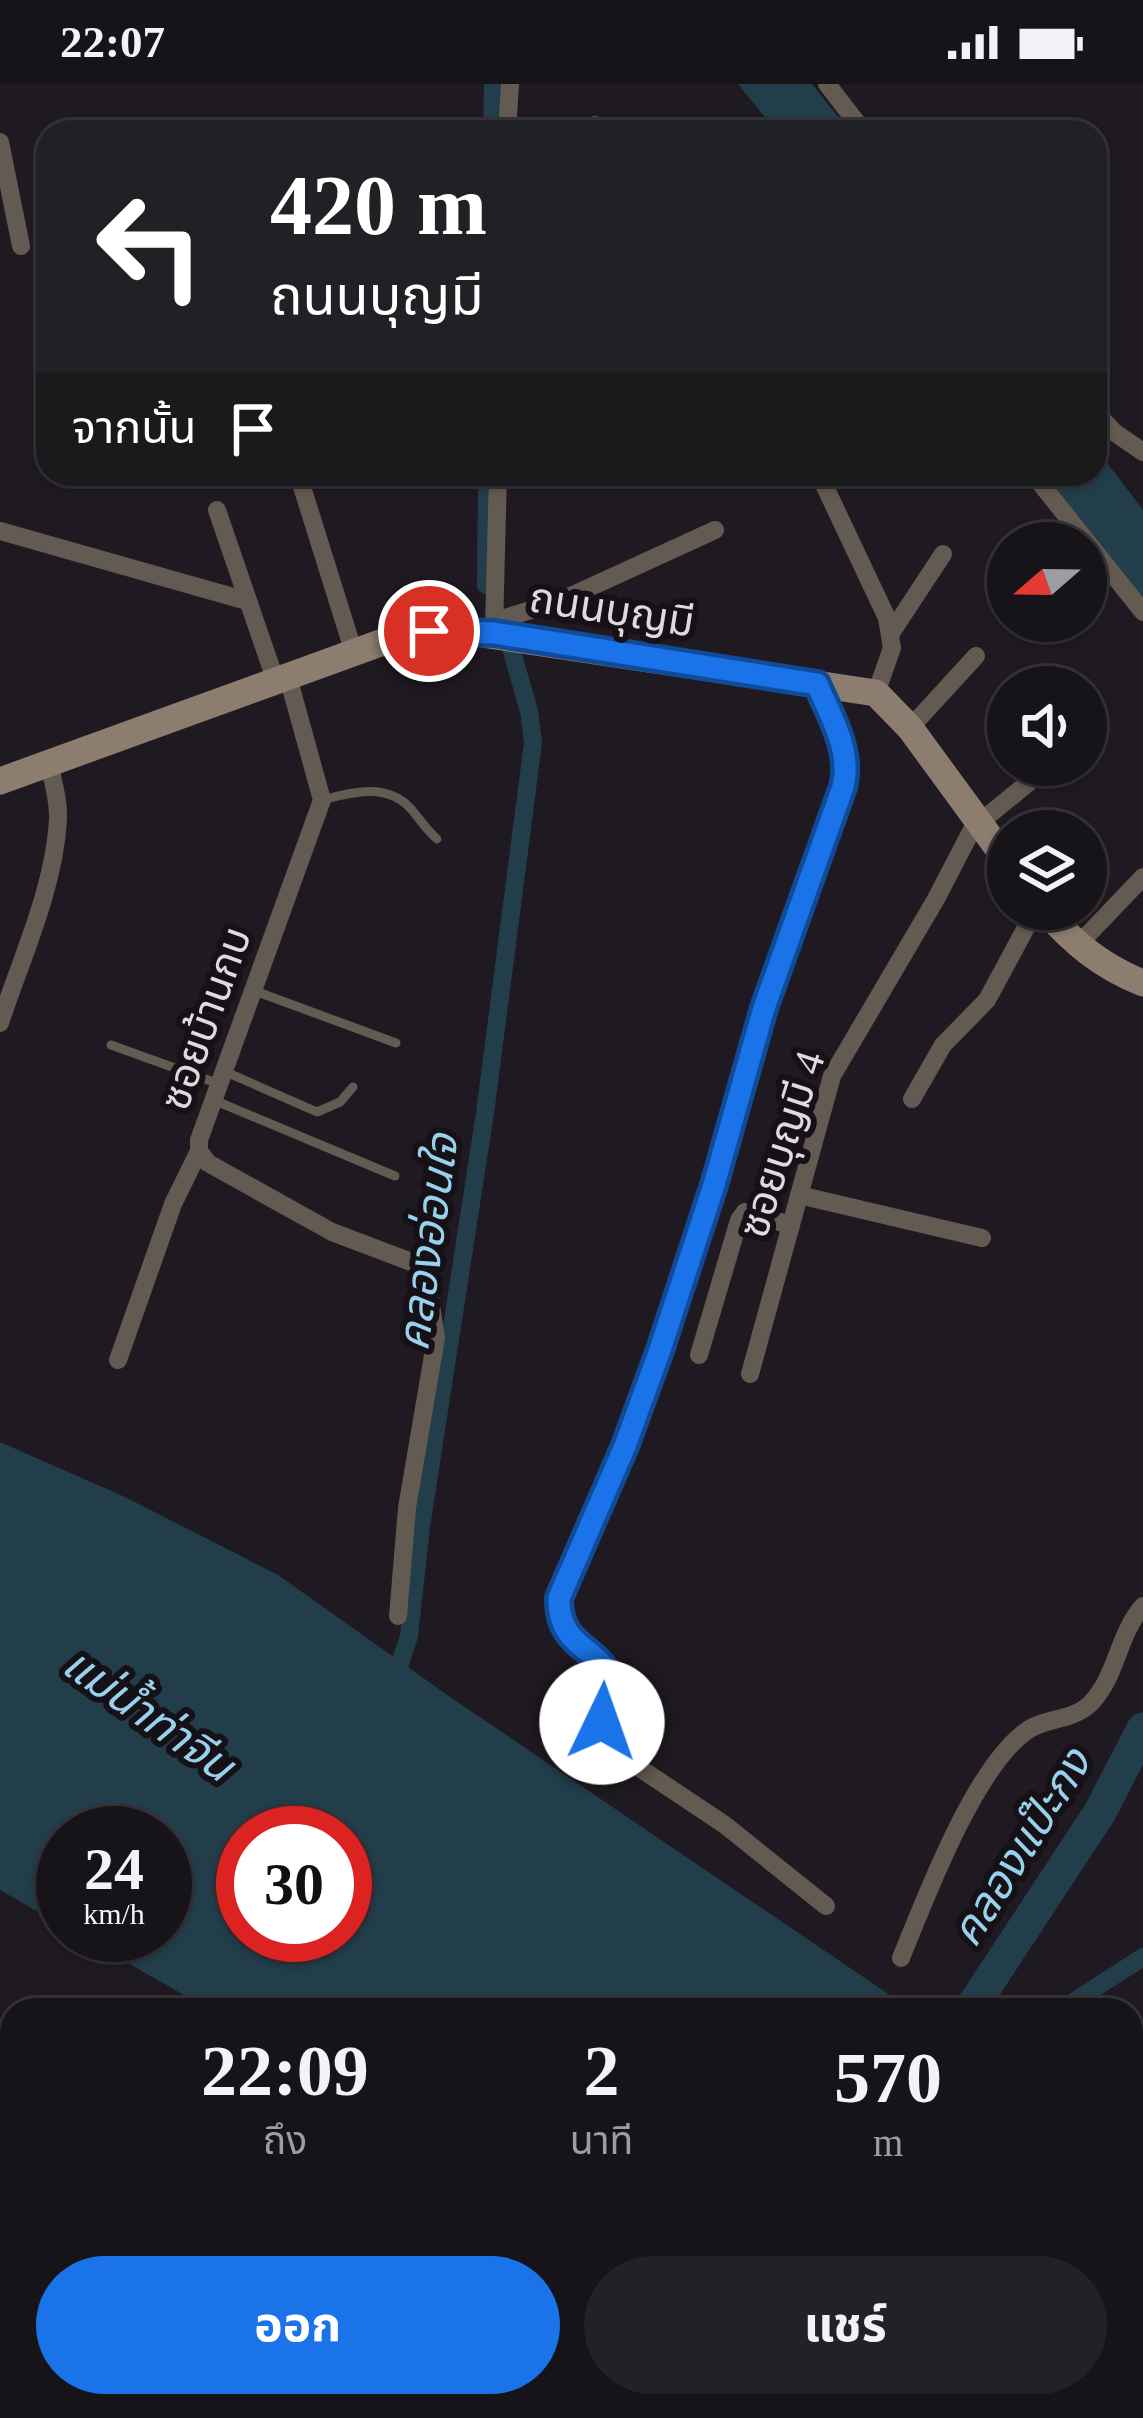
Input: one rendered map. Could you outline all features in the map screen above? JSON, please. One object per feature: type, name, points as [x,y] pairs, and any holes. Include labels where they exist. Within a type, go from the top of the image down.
[{"type":"street","points":[[508,120],[510,84]]},
{"type":"street","points":[[827,84],[855,120]]},
{"type":"street","points":[[0,142],[21,246]]},
{"type":"street","points":[[1107,425],[1143,452]]},
{"type":"street","points":[[302,486],[354,653]]},
{"type":"street","points":[[498,486],[494,627],[715,530]]},
{"type":"street","points":[[825,486],[891,633],[888,665],[876,693],[910,728],[987,834]]},
{"type":"street","points":[[1043,486],[1143,612]]},
{"type":"street","points":[[218,510],[247,602],[282,680],[322,800]]},
{"type":"street","points":[[0,531],[247,602]]},
{"type":"street","points":[[891,633],[943,554]]},
{"type":"street","name":"ถนนบุญมี","points":[[0,781],[354,653],[429,631],[494,627],[876,693]]},
{"type":"street","points":[[910,728],[976,656]]},
{"type":"street","points":[[817,684],[845,752],[843,787],[764,1008],[714,1185],[660,1350],[625,1446],[559,1598],[559,1617],[572,1640],[606,1669],[612,1696],[601,1730],[614,1751],[725,1825],[826,1906]]},
{"type":"street","points":[[0,1023],[53,851],[57,795],[49,764]]},
{"type":"street","points":[[978,822],[1023,786]]},
{"type":"street","name":"ซอยบ้านกบ","points":[[322,800],[199,1140],[200,1151],[208,1163],[332,1232],[414,1264],[427,1280],[436,1338],[407,1508],[398,1616]]},
{"type":"street","name":"ซอยบุญมี 4","points":[[750,1374],[832,1076],[978,822]]},
{"type":"street","points":[[1077,946],[1143,877]]},
{"type":"street","points":[[912,1099],[943,1045],[994,989],[1027,930]]},
{"type":"street","points":[[1061,930],[1109,970],[1143,983]]},
{"type":"street","points":[[118,1360],[173,1204],[200,1151]]},
{"type":"street","points":[[799,1195],[982,1238]]},
{"type":"street","points":[[699,1355],[739,1220],[745,1212],[754,1212],[791,1225]]},
{"type":"street","points":[[901,1958],[951,1838],[1002,1755],[1028,1730],[1063,1720],[1089,1705],[1106,1683],[1128,1625],[1143,1606]]},
{"type":"lane","points":[[322,800],[356,790],[377,791],[409,807],[421,826],[437,838]]},
{"type":"lane","points":[[255,991],[396,1043]]},
{"type":"lane","points":[[111,1045],[221,1086],[317,1112],[340,1102],[353,1087]]},
{"type":"lane","points":[[221,1086],[394,1176]]},
{"type":"water","points":[[738,84],[812,84],[840,120],[767,120]]},
{"type":"water","points":[[1107,463],[1143,510],[1143,603],[1107,556],[1107,522],[1081,522],[1054,486],[1107,486]]},
{"type":"water","name":"แม่น้ำท่าจีน","points":[[0,1442],[125,1497],[278,1575],[894,1998],[189,1998],[126,1962],[192,1962],[192,1806],[36,1806],[36,1911],[0,1890]]},
{"type":"waterway","name":"คลองอ่อนใจ","points":[[492,120],[493,84]]},
{"type":"waterway","name":"คลองอ่อนใจ","points":[[486,585],[487,486]]},
{"type":"waterway","name":"คลองอ่อนใจ","points":[[394,1682],[409,1636],[533,743],[512,652]]},
{"type":"waterway","name":"คลองแป๊ะกง","points":[[978,1998],[1100,1812],[1143,1729]]},
{"type":"waterway","points":[[1080,1998],[1143,1957]]},
{"type":"route","points":[[429,631],[494,633],[817,684],[845,752],[843,787],[764,1008],[714,1185],[660,1350],[625,1446],[559,1598],[563,1630],[602,1661],[610,1680],[612,1696],[602,1722]]}]
